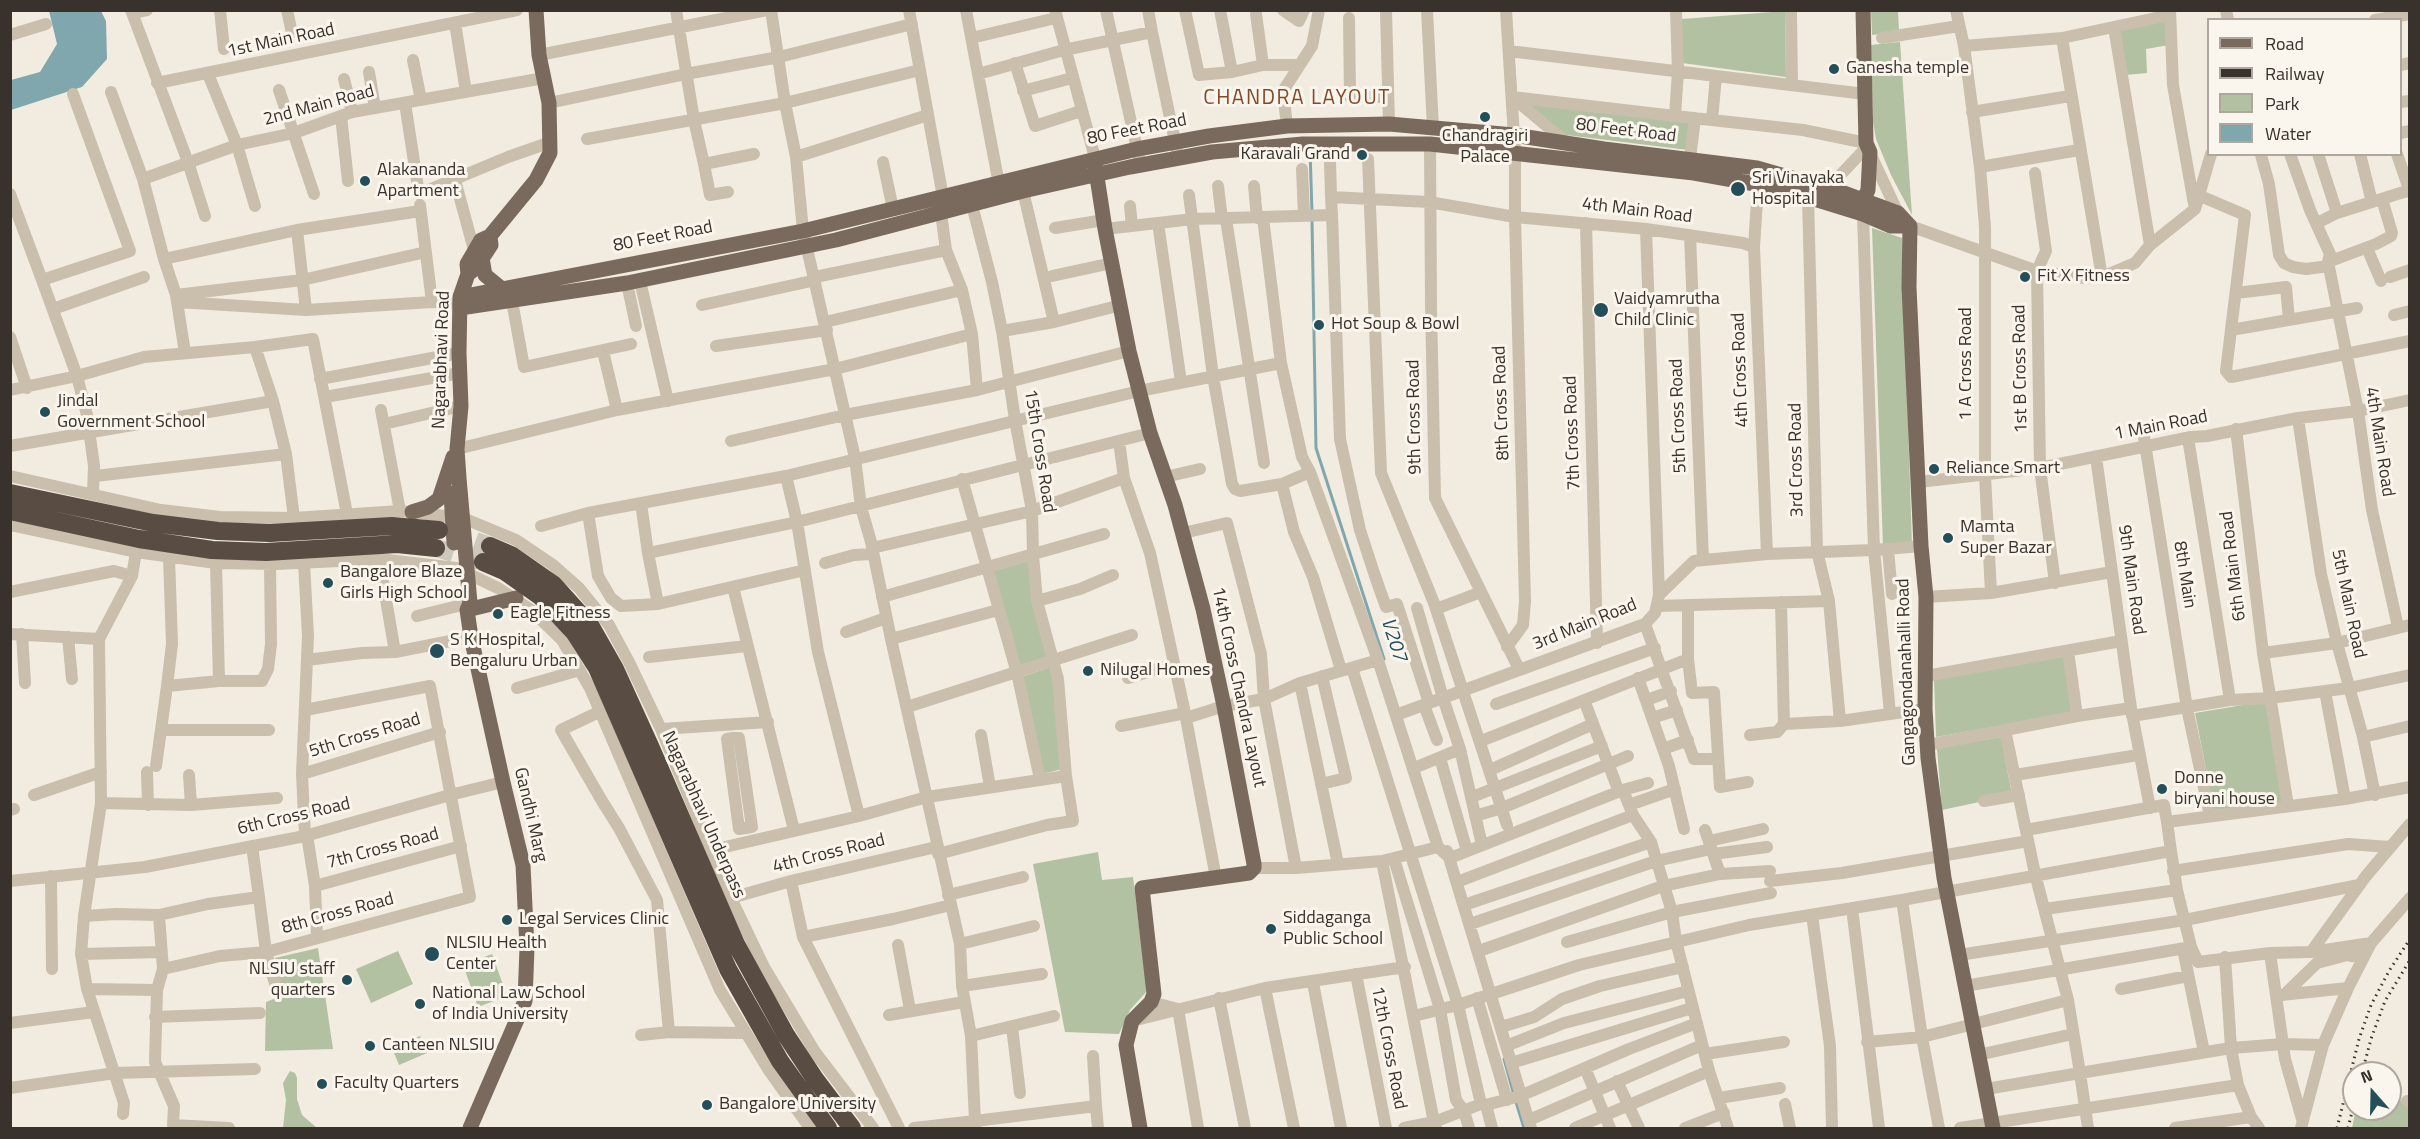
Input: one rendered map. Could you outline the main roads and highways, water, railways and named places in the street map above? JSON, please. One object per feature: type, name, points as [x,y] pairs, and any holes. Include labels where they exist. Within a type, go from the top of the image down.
[{"type":"highway","points":[[10,493],[93,493],[153,523],[236,533],[452,522]]},
{"type":"highway","points":[[10,511],[137,546],[239,552],[397,544],[436,548]]},
{"type":"highway","name":"Nagarabhavi Underpass","points":[[828,1128],[780,1061],[728,969],[597,668],[574,632],[541,597],[504,571],[487,554],[511,555],[554,585],[590,625],[615,669],[736,944],[786,1035],[815,1079],[852,1128]]},
{"type":"main road","points":[[502,289],[485,275],[478,254],[481,240],[490,236],[536,180],[547,160],[551,142],[549,103],[540,55],[536,10]]},
{"type":"main road","points":[[1863,10],[1866,149],[1861,189],[1864,207],[1898,213],[1910,226]]},
{"type":"main road","name":"80 Feet Road","points":[[456,303],[512,301],[633,282],[942,205],[999,184],[1095,158],[1174,142],[1287,126],[1389,124],[1514,135],[1757,168],[1828,188],[1864,207],[1891,226],[1910,226]]},
{"type":"main road","name":"80 Feet Road","points":[[456,303],[502,289],[805,238],[893,209],[972,205],[1023,191],[1140,165],[1212,152],[1303,144],[1430,144],[1515,152],[1694,173],[1864,207]]},
{"type":"main road","name":"14th Cross Chandra Layout","points":[[1095,158],[1129,351],[1150,434],[1183,533],[1203,609],[1224,706],[1254,868],[1249,873],[1142,888],[1155,987],[1151,1002],[1132,1021],[1126,1045],[1140,1128]]},
{"type":"main road","name":"Gangagondanahalli Road","points":[[1910,226],[1909,287],[1921,546],[1926,597],[1928,745],[1940,855],[1992,1125]]},
{"type":"main road","name":"Nagarabhavi Road","points":[[457,448],[461,406],[456,303],[468,274],[467,264],[478,254]]},
{"type":"main road","points":[[406,512],[428,507],[439,499],[457,448]]},
{"type":"main road","points":[[452,522],[457,448]]},
{"type":"main road","points":[[449,473],[452,522],[461,570]]},
{"type":"main road","name":"Gandhi Marg","points":[[452,522],[464,543],[461,570],[470,603],[465,607],[502,782],[524,865],[527,948],[525,1001],[470,1128]]},
{"type":"main road","points":[[465,607],[516,598]]},
{"type":"water","points":[[49,11],[101,11],[106,21],[107,59],[82,87],[11,110],[11,80],[40,72],[57,44]]},
{"type":"waterway","name":"V207","points":[[1310,149],[1312,213]]},
{"type":"waterway","name":"V207","points":[[1312,220],[1316,448],[1384,659]]},
{"type":"waterway","name":"V207","points":[[1504,1059],[1514,1095]]},
{"type":"waterway","name":"V207","points":[[1516,1102],[1524,1128]]},
{"type":"tunnel","points":[[450,532],[490,546]]},
{"type":"tunnel","points":[[436,548],[482,562]]},
{"type":"railway","points":[[2337,1128],[2359,1039],[2371,1005],[2389,971],[2410,939]]},
{"type":"railway","points":[[2365,1061],[2385,1001],[2410,960]]},
{"type":"railway","points":[[2348,1128],[2350,1121]]},
{"type":"place","name":"Ganesha temple","points":[[1834,69]]},
{"type":"place","name":"Chandragiri Palace","points":[[1485,117]]},
{"type":"place","name":"Karavali Grand","points":[[1362,155]]},
{"type":"place","name":"Alakananda Apartment","points":[[365,181]]},
{"type":"place","name":"Sri Vinayaka Hospital","points":[[1738,189]]},
{"type":"place","name":"Fit X Fitness","points":[[2025,277]]},
{"type":"place","name":"Vaidyamrutha Child Clinic","points":[[1601,310]]},
{"type":"place","name":"Hot Soup & Bowl","points":[[1319,325]]},
{"type":"place","name":"Jindal Government School","points":[[45,412]]},
{"type":"place","name":"Reliance Smart","points":[[1934,469]]},
{"type":"place","name":"Mamta Super Bazar","points":[[1948,538]]},
{"type":"place","name":"Bangalore Blaze Girls High School","points":[[328,583]]},
{"type":"place","name":"Eagle Fitness","points":[[498,614]]},
{"type":"place","name":"S K Hospital, Bengaluru Urban","points":[[437,651]]},
{"type":"place","name":"Nilugal Homes","points":[[1088,671]]},
{"type":"place","name":"Donne biryani house","points":[[2162,789]]},
{"type":"place","name":"Legal Services Clinic","points":[[507,920]]},
{"type":"place","name":"Siddaganga Public School","points":[[1271,929]]},
{"type":"place","name":"NLSIU Health Center","points":[[432,954]]},
{"type":"place","name":"NLSIU staff quarters","points":[[347,980]]},
{"type":"place","name":"National Law School of India University","points":[[420,1004]]},
{"type":"place","name":"Canteen NLSIU","points":[[370,1046]]},
{"type":"place","name":"Faculty Quarters","points":[[322,1084]]},
{"type":"place","name":"Bangalore University","points":[[707,1105]]},
{"type":"district","name":"CHANDRA LAYOUT","points":[[1297,99]]}]
